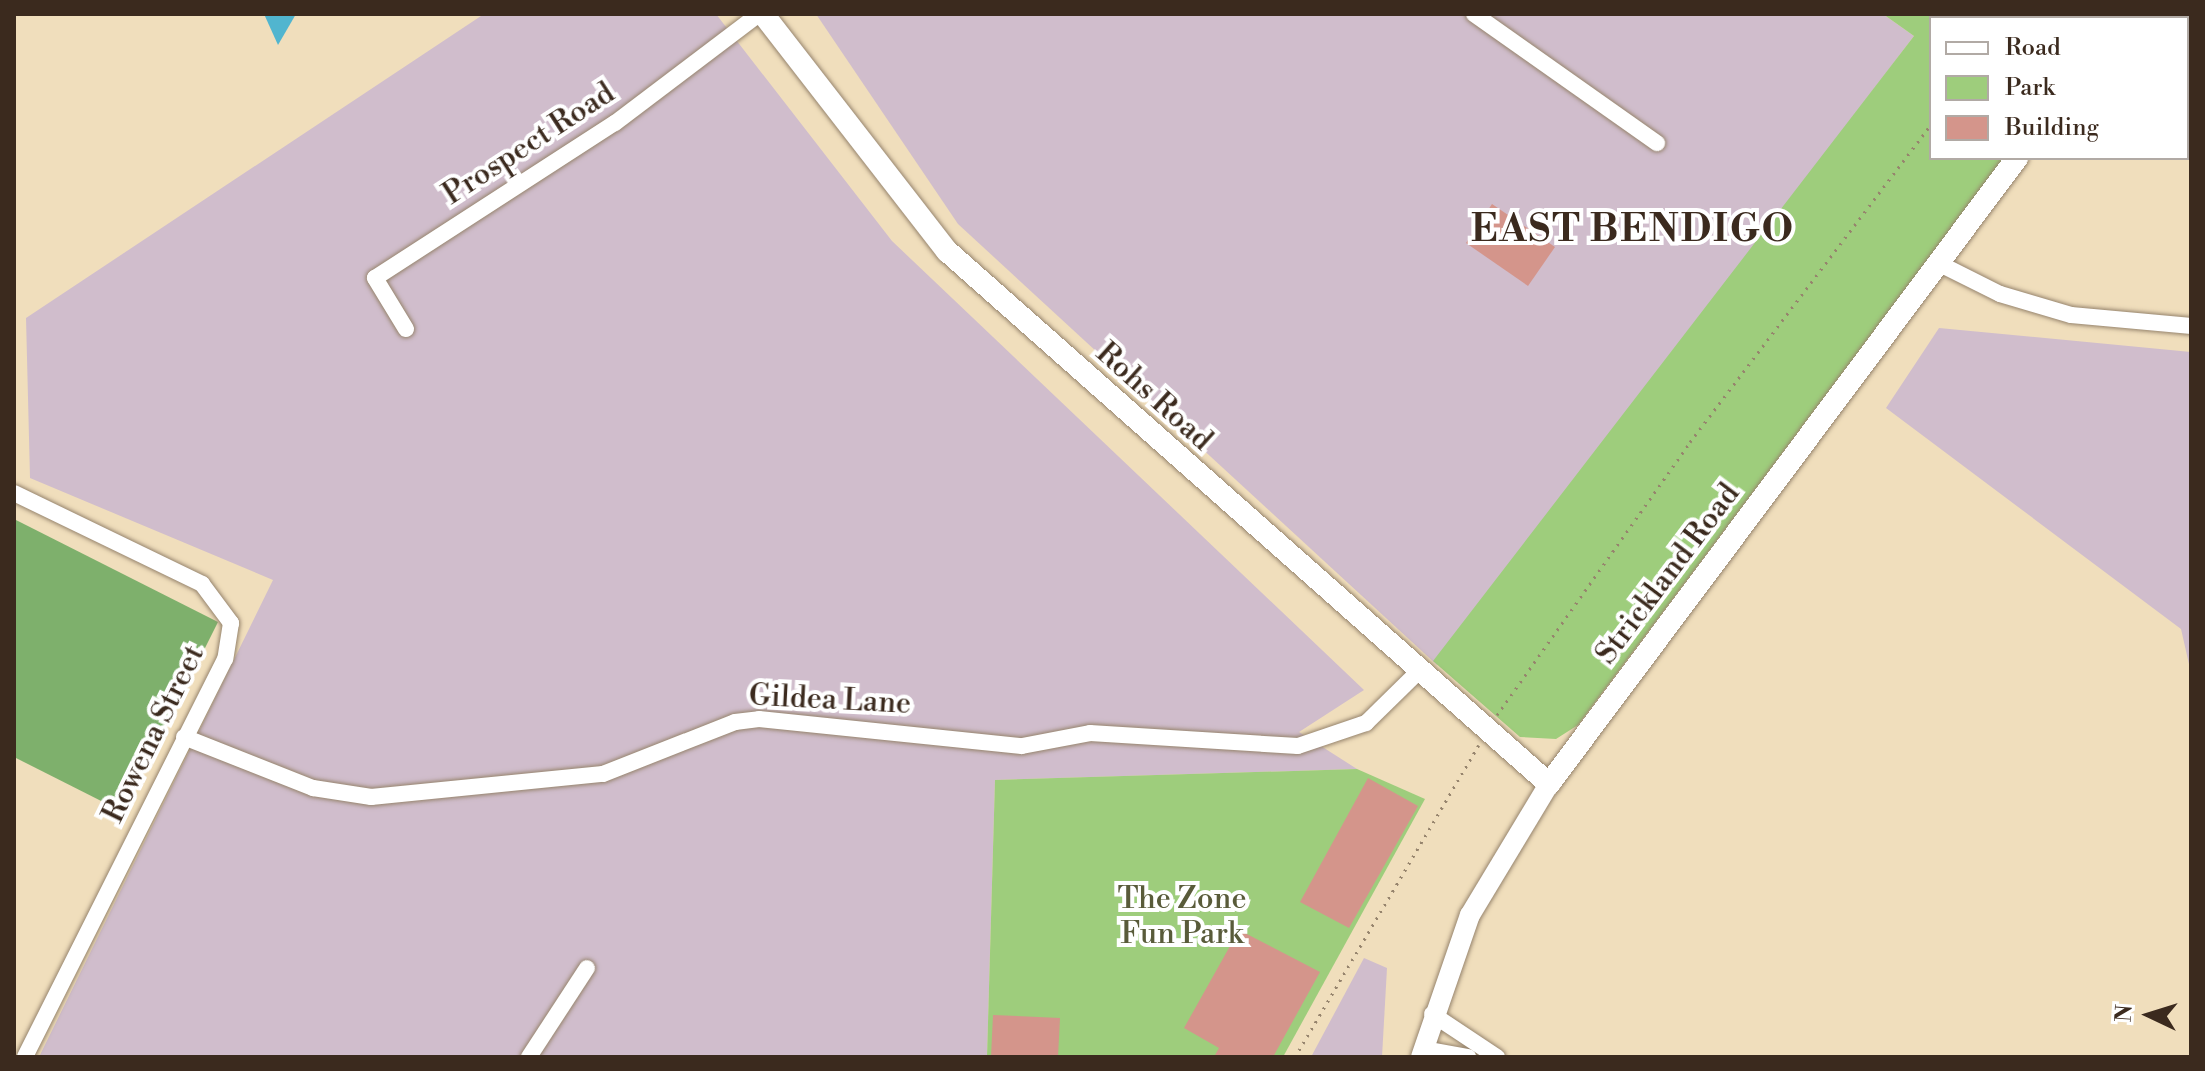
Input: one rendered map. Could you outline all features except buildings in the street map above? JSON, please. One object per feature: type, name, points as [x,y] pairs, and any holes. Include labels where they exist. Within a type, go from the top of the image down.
[{"type":"main road","name":"Rohs Road","points":[[761,14],[947,251],[1485,732],[1549,784]]},
{"type":"main road","name":"Strickland Road","points":[[1549,784],[2015,160]]},
{"type":"street","name":"Prospect Road","points":[[406,329],[375,278],[615,123],[761,14]]},
{"type":"street","points":[[1474,14],[1657,143]]},
{"type":"street","points":[[1938,263],[2000,294],[2071,315],[2191,326]]},
{"type":"street","name":"Rowena Street","points":[[14,493],[202,584],[225,608],[231,623],[225,659],[25,1057]]},
{"type":"street","name":"Gildea Lane","points":[[184,737],[313,788],[371,797],[603,774],[735,722],[759,719],[1022,746],[1090,733],[1298,746],[1366,723],[1418,672]]},
{"type":"street","name":"Strickland Road","points":[[1422,1053],[1432,1014],[1485,886],[1549,784]]},
{"type":"street","points":[[529,1057],[587,968]]},
{"type":"street","points":[[1432,1014],[1497,1057]]},
{"type":"street","points":[[1422,1053],[1468,1057]]},
{"type":"path","points":[[1295,1057],[1485,732],[1644,505],[1929,128]]},
{"type":"shaded area","points":[[484,14],[716,14],[892,241],[1364,690],[1299,732],[1357,769],[995,780],[987,1057],[39,1057],[273,580],[30,478],[26,318]]},
{"type":"shaded area","points":[[816,14],[1883,14],[1914,36],[1437,665],[958,224]]},
{"type":"shaded area","points":[[1939,328],[2191,352],[2191,673],[2181,629],[1886,408]]},
{"type":"shaded area","points":[[1364,958],[1387,968],[1382,1057],[1311,1057]]},
{"type":"green space","points":[[1883,14],[2112,14],[1929,16],[1929,160],[2002,160],[1578,725],[1556,739],[1520,737],[1433,661],[1914,36]]},
{"type":"green space","points":[[14,519],[218,622],[123,812],[14,757]]},
{"type":"green space","name":"The Zone Fun Park","points":[[1357,769],[1425,799],[1283,1057],[987,1057],[995,780]]},
{"type":"water","points":[[264,14],[296,14],[278,45]]},
{"type":"district","name":"EAST BENDIGO","points":[[1633,230]]}]
